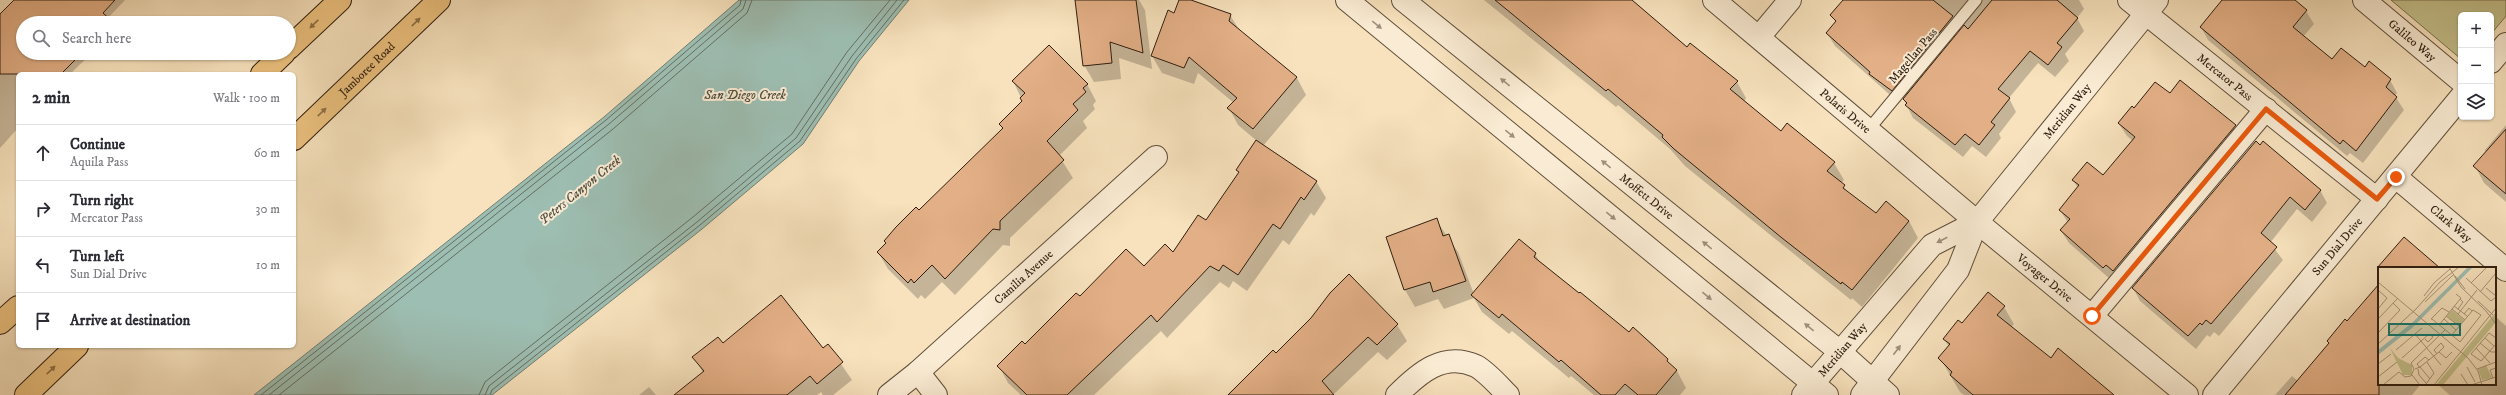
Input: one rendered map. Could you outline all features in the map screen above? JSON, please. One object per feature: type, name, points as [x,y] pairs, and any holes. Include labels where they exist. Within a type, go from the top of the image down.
[{"type":"highway","points":[[296,41],[340,0]]},
{"type":"highway","name":"Jamboree Road","points":[[296,137],[439,0]]},
{"type":"highway","points":[[264,72],[277,60]]},
{"type":"highway","points":[[0,323],[16,309]]},
{"type":"highway","points":[[26,395],[75,348]]},
{"type":"street","points":[[1347,0],[1814,391]]},
{"type":"street","name":"Moffett Drive","points":[[1403,0],[1839,351],[1874,390]]},
{"type":"street","name":"Polaris Drive","points":[[1714,0],[1869,129],[1976,222]]},
{"type":"street","points":[[1759,37],[1790,0]]},
{"type":"street","name":"Mercator Pass","points":[[2129,0],[2152,7],[2266,109],[2377,199]]},
{"type":"street","name":"Galileo Way","points":[[2364,0],[2458,78]]},
{"type":"street","name":"Meridian Way","points":[[1874,390],[1958,270],[1976,222],[2152,7]]},
{"type":"street","points":[[2494,58],[2506,44]]},
{"type":"street","name":"Sun Dial Drive","points":[[2214,395],[2458,101]]},
{"type":"street","points":[[2092,316],[2266,109]]},
{"type":"street","name":"Camilia Avenue","points":[[889,395],[918,372],[1156,157]]},
{"type":"street","name":"Clark Way","points":[[2396,177],[2506,270]]},
{"type":"street","name":"Meridian Way","points":[[1814,391],[1839,351],[1932,245],[1976,222]]},
{"type":"street","name":"Voyager Drive","points":[[1976,222],[2187,395]]},
{"type":"street","points":[[1397,395],[1417,375],[1430,366],[1446,361],[1462,362],[1476,366],[1508,395]]},
{"type":"street","points":[[918,372],[936,395]]},
{"type":"lane","name":"Magellan Pass","points":[[1869,129],[1976,0]]},
{"type":"shaded area","points":[[2391,0],[2506,0],[2506,16],[2494,30],[2494,12],[2458,12],[2458,56]]},
{"type":"water","name":"San Diego Creek","points":[[739,0],[909,0],[859,61],[803,144],[702,229],[492,395],[254,395],[604,117]]},
{"type":"building","points":[[14,0],[115,0],[103,13],[106,16],[16,16],[16,60],[75,60],[63,72],[16,72],[16,74],[0,74],[0,14]]},
{"type":"building","points":[[1075,0],[1136,0],[1143,53],[1110,42],[1112,63],[1083,66]]},
{"type":"building","points":[[1179,0],[1191,0],[1231,14],[1229,21],[1297,77],[1253,129],[1227,108],[1237,98],[1189,57],[1184,68],[1151,56],[1168,10],[1174,13]]},
{"type":"building","points":[[1495,0],[1632,0],[1687,47],[1690,43],[1738,81],[1730,89],[1781,131],[1787,123],[1835,162],[1827,171],[1845,185],[1843,188],[1876,213],[1886,201],[1909,221],[1852,290],[1842,282],[1841,284],[1782,238],[1674,149],[1662,137],[1663,135],[1608,89],[1606,91]]},
{"type":"building","points":[[1843,0],[1933,0],[1953,16],[1892,91],[1869,74],[1870,72],[1826,33],[1836,21],[1830,15]]},
{"type":"building","points":[[1992,0],[2057,0],[2078,18],[2057,43],[2062,47],[2048,65],[2030,51],[1998,89],[2010,98],[1991,122],[1995,125],[1979,145],[1965,134],[1955,145],[1905,105],[1907,103],[1903,99],[1964,25],[1968,29]]},
{"type":"building","points":[[2222,0],[2295,0],[2307,10],[2293,27],[2332,59],[2341,48],[2365,67],[2369,61],[2391,79],[2386,87],[2397,97],[2356,151],[2343,140],[2340,144],[2200,27]]},
{"type":"building","points":[[1049,45],[1088,84],[1083,88],[1086,92],[1073,104],[1078,110],[1047,141],[1064,160],[1000,221],[1000,230],[993,229],[945,279],[932,265],[914,283],[911,279],[908,283],[877,252],[886,243],[884,241],[896,227],[916,207],[919,210],[1003,128],[999,124],[1022,101],[1020,98],[1025,93],[1012,81]]},
{"type":"building","points":[[2180,80],[2236,125],[2113,271],[2106,265],[2103,268],[2060,230],[2070,219],[2059,210],[2079,185],[2072,180],[2087,162],[2103,175],[2135,137],[2118,123],[2132,106],[2134,108],[2155,82],[2170,93]]},
{"type":"building","points":[[2506,129],[2506,194],[2473,166]]},
{"type":"building","points":[[1256,140],[1317,181],[1304,200],[1301,197],[1280,229],[1273,224],[1238,275],[1223,265],[1219,271],[1210,266],[1157,322],[1151,315],[1067,395],[1027,395],[997,366],[1022,341],[1025,344],[1076,293],[1080,296],[1126,249],[1144,266],[1165,244],[1173,252],[1198,215],[1206,220],[1239,172],[1236,170]]},
{"type":"building","points":[[2256,141],[2260,145],[2263,141],[2321,190],[2305,210],[2290,197],[2261,233],[2277,247],[2211,324],[2206,320],[2202,325],[2200,323],[2188,336],[2132,288]]},
{"type":"building","points":[[1437,218],[1443,236],[1449,234],[1466,281],[1433,292],[1430,282],[1404,290],[1386,237]]},
{"type":"building","points":[[2404,237],[2439,267],[2378,267],[2377,268]]},
{"type":"building","points":[[1519,239],[1536,253],[1534,257],[1629,332],[1633,327],[1668,359],[1667,361],[1677,370],[1656,395],[1638,395],[1625,384],[1615,395],[1601,395],[1561,360],[1559,362],[1502,314],[1499,318],[1471,295]]},
{"type":"building","points":[[1349,274],[1398,324],[1377,345],[1368,337],[1322,381],[1334,395],[1228,395],[1273,350],[1276,353],[1311,318],[1330,293]]},
{"type":"building","points":[[2378,285],[2379,395],[2285,395],[2329,343],[2327,341],[2345,319],[2347,321]]},
{"type":"building","points":[[1988,292],[2005,306],[1997,315],[2051,358],[2058,348],[2114,395],[1973,395],[1950,375],[1952,372],[1938,358],[1950,344],[1943,339],[1958,320],[1962,323]]},
{"type":"building","points":[[781,295],[823,348],[828,344],[843,362],[817,384],[810,376],[787,395],[674,395],[704,371],[692,357],[718,337],[723,343]]},
{"type":"route","points":[[2092,316],[2266,109],[2377,199],[2396,177]]},
{"type":"water label","name":"Peters Canyon Creek","points":[[580,190]]}]
